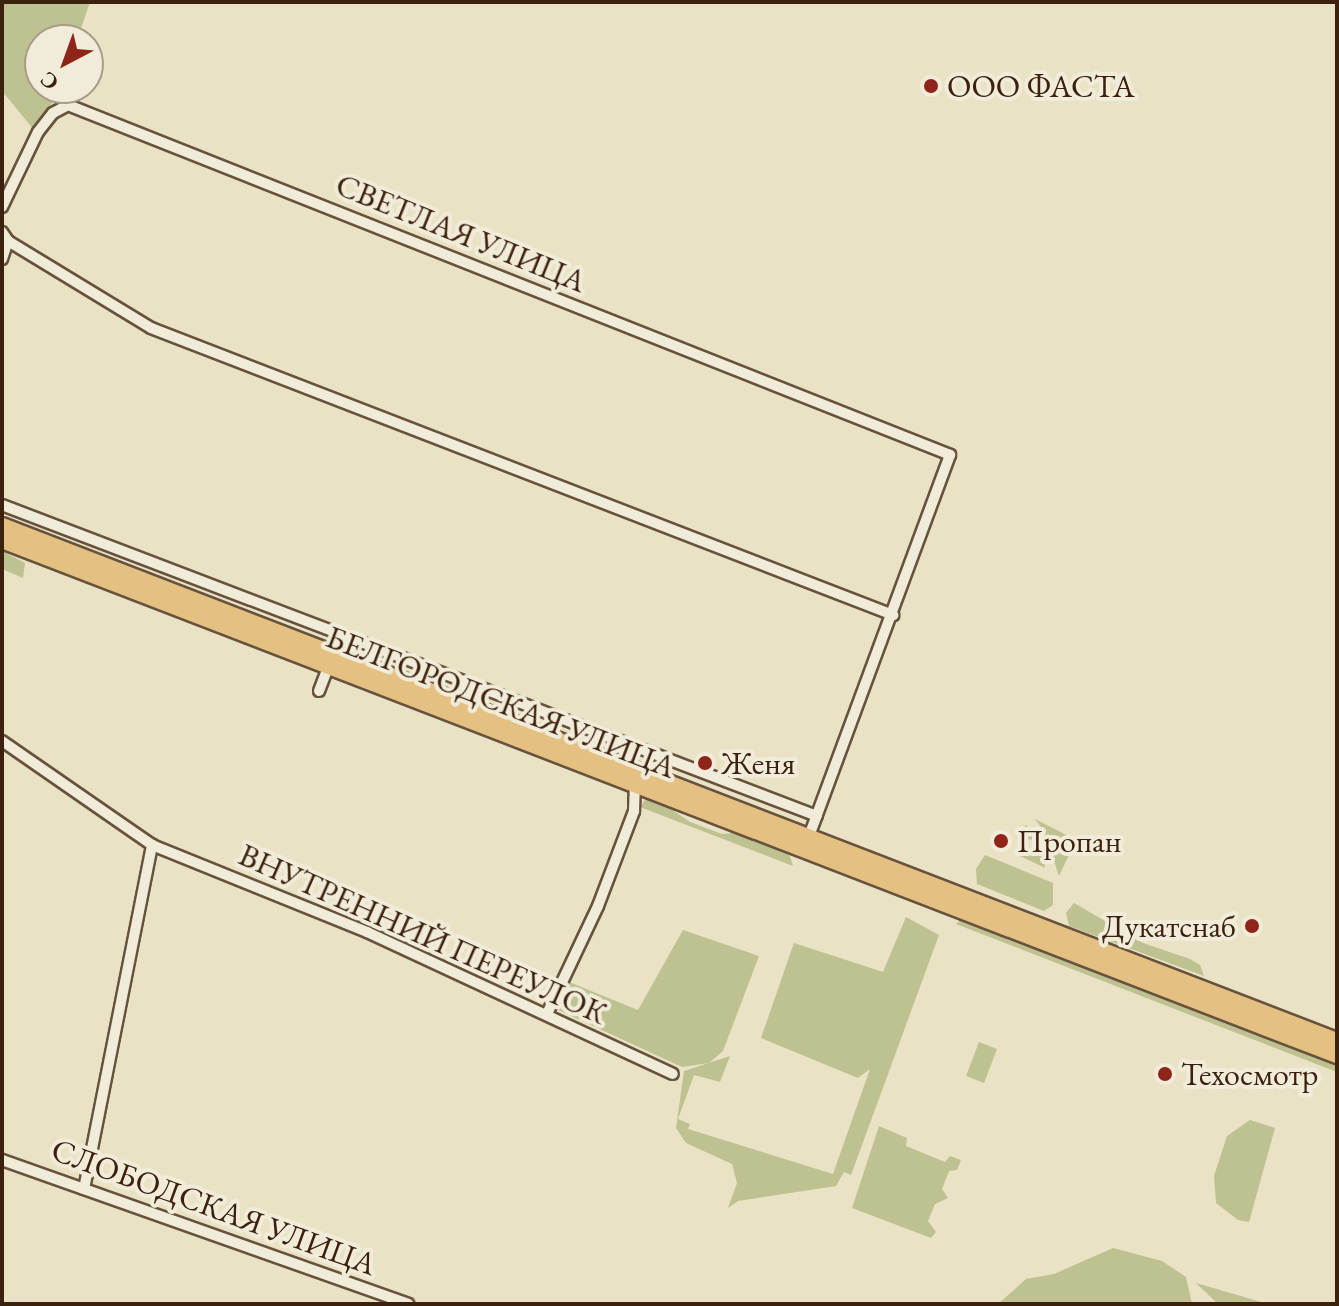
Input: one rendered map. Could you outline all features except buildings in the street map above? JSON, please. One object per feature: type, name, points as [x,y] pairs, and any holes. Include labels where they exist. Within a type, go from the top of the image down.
[{"type":"main road","name":"БЕЛГОРОДСКАЯ УЛИЦА","points":[[2,526],[635,784],[1337,1055]]},
{"type":"main road","name":"БЕЛГОРОДСКАЯ УЛИЦА","points":[[2,540],[809,837],[1337,1041]]},
{"type":"street","name":"СВЕТЛАЯ УЛИЦА","points":[[2,207],[38,132],[53,113],[68,105],[950,455],[893,615]]},
{"type":"street","points":[[2,259],[5,237],[151,328],[893,615],[809,837]]},
{"type":"street","points":[[2,505],[817,816]]},
{"type":"street","points":[[319,691],[340,634]]},
{"type":"street","name":"ВНУТРЕННИЙ ПЕРЕУЛОК","points":[[2,741],[152,845],[367,932],[673,1074]]},
{"type":"street","points":[[547,1014],[634,811],[635,784]]},
{"type":"street","points":[[84,1189],[152,845]]},
{"type":"street","name":"СЛОБОДСКАЯ УЛИЦА","points":[[2,1160],[408,1304]]},
{"type":"green space","points":[[2,2],[90,2],[82,24],[24,24],[24,104],[51,104],[35,131],[2,91]]},
{"type":"green space","points":[[2,551],[25,563],[23,578],[2,569]]},
{"type":"green space","points":[[649,794],[690,822],[722,834],[746,832],[788,850],[793,866],[640,807]]},
{"type":"green space","points":[[1035,819],[1076,840],[1059,876],[1044,831]]},
{"type":"green space","points":[[1025,825],[1038,834],[1045,868],[1020,856],[1022,847],[1028,854],[1038,847],[1036,840],[1025,839]]},
{"type":"green space","points":[[985,855],[1053,883],[1053,905],[1044,911],[977,884],[976,869]]},
{"type":"green space","points":[[1074,903],[1143,943],[1190,959],[1200,965],[1204,976],[1069,926],[1066,913]]},
{"type":"green space","points":[[906,917],[939,935],[851,1175],[844,1172],[836,1186],[738,1201],[728,1208],[737,1183],[732,1164],[686,1143],[676,1128],[684,1071],[730,1056],[720,1082],[694,1075],[678,1119],[690,1124],[688,1129],[833,1174],[870,1069],[858,1078],[761,1038],[794,943],[883,972]]},
{"type":"green space","points":[[963,918],[1337,1061],[1337,1072],[956,924]]},
{"type":"green space","points":[[683,930],[759,956],[723,1051],[709,1063],[682,1067],[554,1008],[569,982],[638,1010]]},
{"type":"green space","points":[[979,1042],[997,1049],[984,1083],[966,1076]]},
{"type":"green space","points":[[1250,1120],[1275,1128],[1249,1222],[1238,1220],[1216,1203],[1214,1176],[1227,1136]]},
{"type":"green space","points":[[879,1126],[907,1138],[906,1146],[945,1162],[950,1156],[961,1160],[957,1170],[949,1171],[942,1189],[948,1198],[935,1204],[928,1221],[936,1232],[931,1238],[852,1208]]},
{"type":"green space","points":[[1113,1248],[1162,1261],[1186,1277],[1192,1304],[998,1304],[1026,1279],[1054,1274]]},
{"type":"green space","points":[[1196,1283],[1268,1304],[1218,1304]]},
{"type":"place","name":"ООО ФАСТА","points":[[931,86]]},
{"type":"place","name":"Женя","points":[[705,763]]},
{"type":"place","name":"Пропан","points":[[1001,841]]},
{"type":"place","name":"Дукатснаб","points":[[1252,926]]},
{"type":"place","name":"Техосмотр","points":[[1165,1074]]}]
